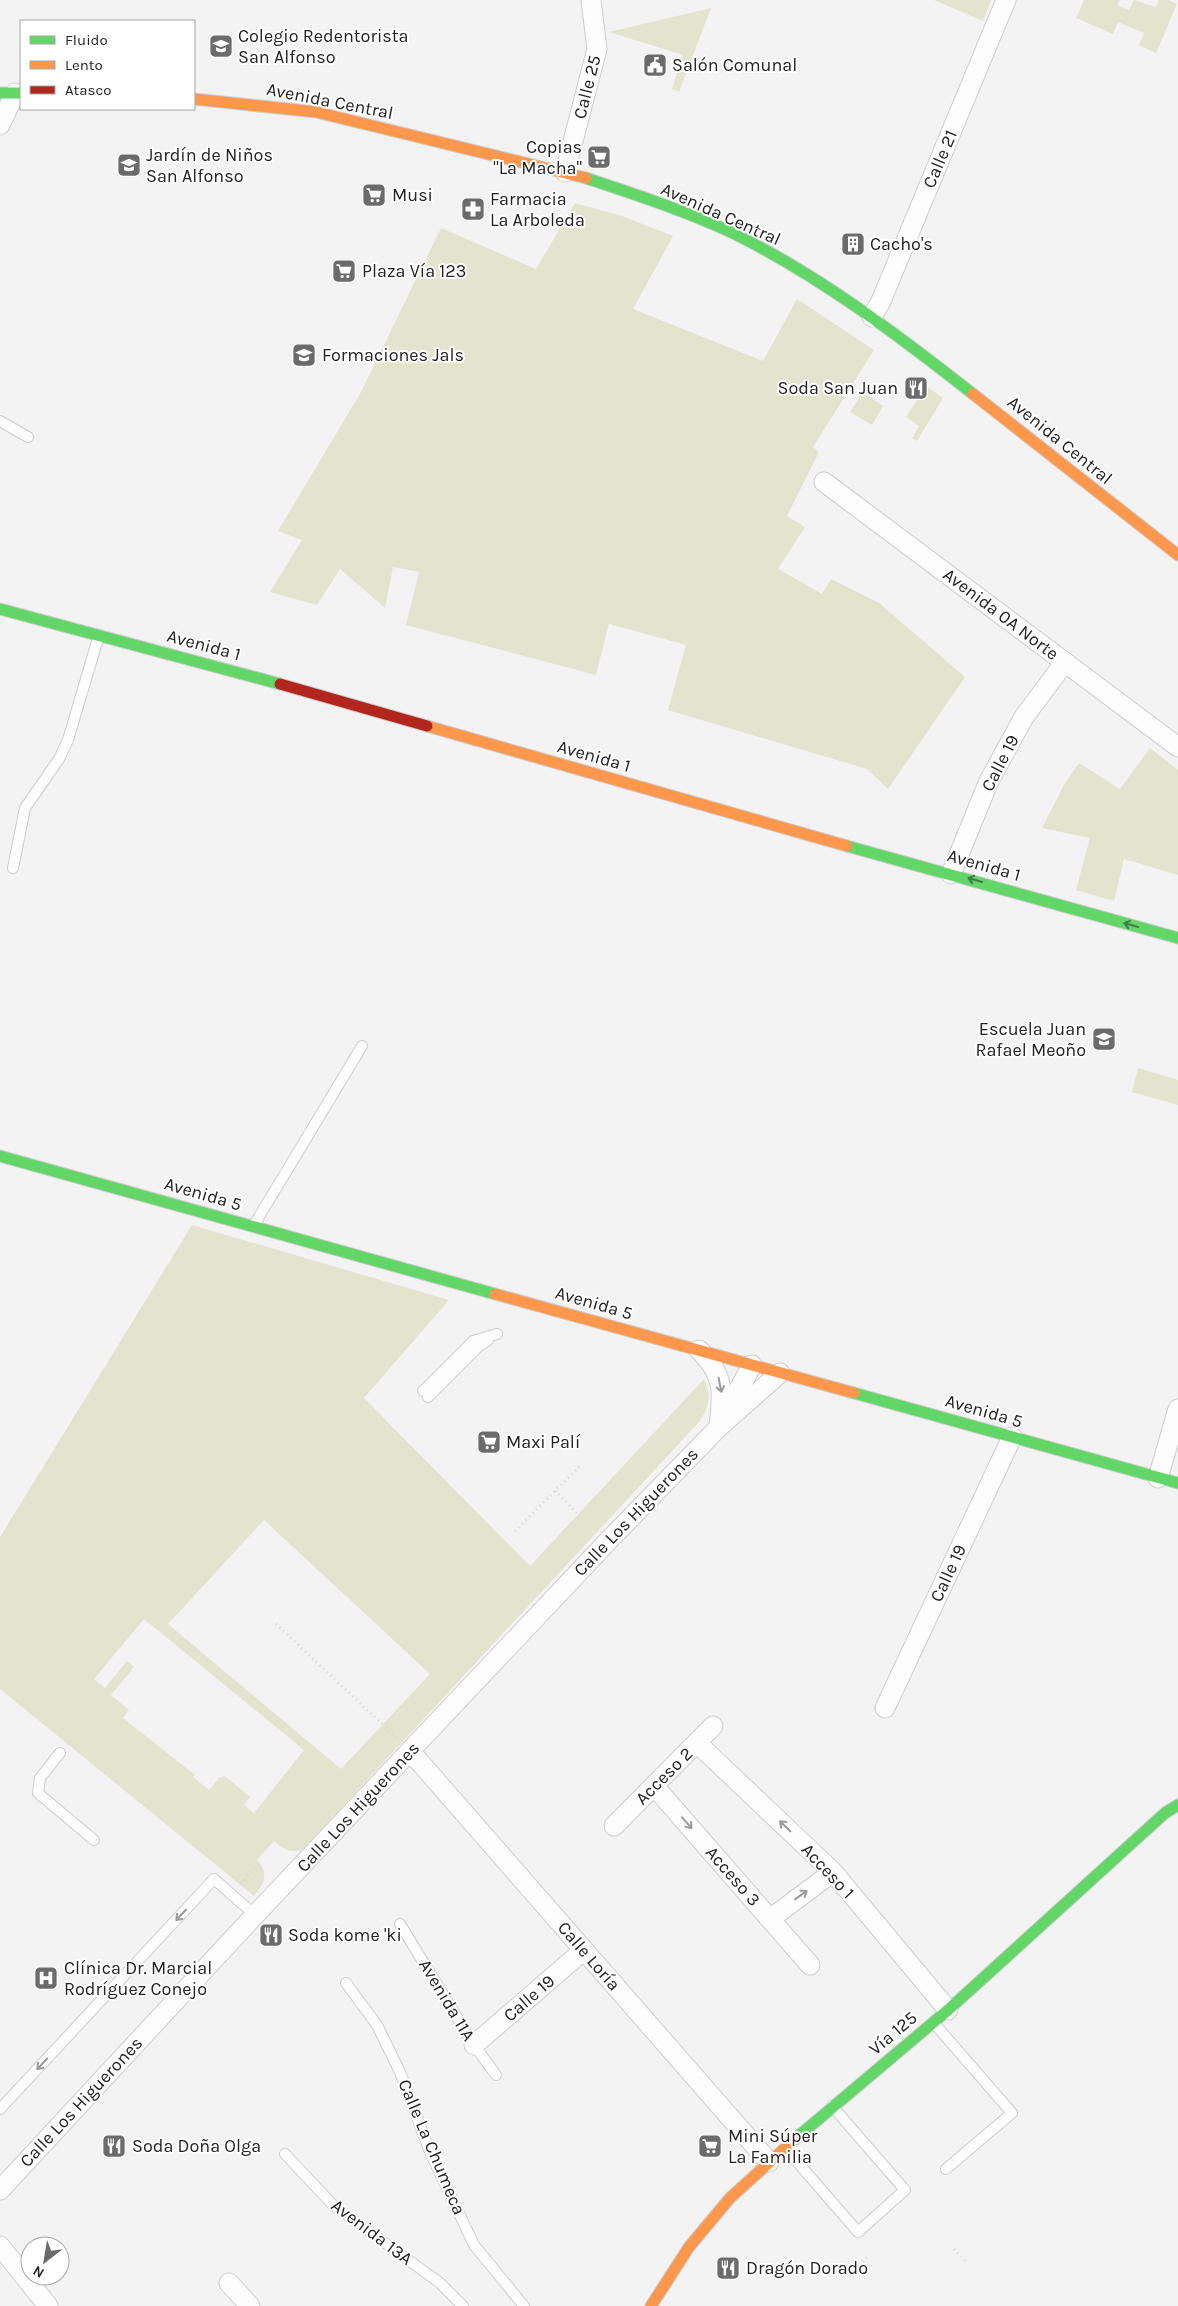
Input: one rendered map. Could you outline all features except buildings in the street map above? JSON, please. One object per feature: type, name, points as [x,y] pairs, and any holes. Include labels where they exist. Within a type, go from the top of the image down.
[{"type":"street","name":"Calle 25","points":[[566,172],[597,49],[591,0]]},
{"type":"street","name":"Calle 21","points":[[872,317],[881,301],[1006,0]]},
{"type":"street","points":[[0,125],[12,93]]},
{"type":"street","name":"Avenida Central","points":[[195,99],[316,112],[566,172],[626,191],[734,234],[793,267],[872,317],[968,390],[1178,556]]},
{"type":"street","name":"Avenida 0A Norte","points":[[824,482],[1178,747]]},
{"type":"street","name":"Avenida 1","points":[[0,609],[276,683],[712,808],[1178,938]]},
{"type":"street","name":"Calle 19","points":[[951,874],[989,781],[1024,717],[1065,662]]},
{"type":"street","name":"Avenida 5","points":[[0,1156],[1178,1483]]},
{"type":"street","points":[[699,1350],[712,1363],[720,1380],[722,1402],[719,1427]]},
{"type":"street","name":"Calle Los Higuerones","points":[[719,1427],[752,1365]]},
{"type":"street","name":"Calle Los Higuerones","points":[[0,2190],[255,1915],[719,1427],[780,1373]]},
{"type":"street","points":[[1158,1478],[1178,1409]]},
{"type":"street","name":"Calle 19","points":[[885,1708],[1012,1437]]},
{"type":"street","name":"Acceso 2","points":[[614,1826],[714,1726]]},
{"type":"street","name":"Acceso 1","points":[[697,1742],[833,1872],[948,2010]]},
{"type":"street","name":"Calle Loría","points":[[410,1751],[769,2162]]},
{"type":"street","name":"Acceso 3","points":[[655,1787],[810,1965]]},
{"type":"street","name":"Vía 125","points":[[651,2306],[708,2222],[769,2162],[832,2106],[948,2010],[1165,1814],[1178,1805]]},
{"type":"street","points":[[770,1918],[833,1872]]},
{"type":"street","name":"Calle 19","points":[[474,2045],[584,1950]]},
{"type":"street","points":[[0,2246],[48,2306]]},
{"type":"street","points":[[229,2283],[250,2306]]},
{"type":"lane","points":[[0,421],[28,437]]},
{"type":"lane","points":[[14,868],[25,808],[59,760],[68,740],[99,635]]},
{"type":"lane","points":[[253,1226],[362,1046]]},
{"type":"lane","points":[[497,1334],[479,1346],[426,1394],[473,1341],[497,1334]]},
{"type":"lane","points":[[60,1753],[40,1778],[38,1793],[94,1840]]},
{"type":"lane","points":[[0,2109],[214,1879],[255,1915]]},
{"type":"lane","name":"Avenida 11A","points":[[400,1924],[474,2045],[496,2075]]},
{"type":"lane","name":"Calle La Chumeca","points":[[346,1983],[377,2026],[400,2072],[430,2152],[474,2245],[524,2306]]},
{"type":"lane","points":[[933,2022],[1012,2113],[946,2169]]},
{"type":"lane","points":[[785,2148],[858,2232],[905,2190],[832,2106]]},
{"type":"lane","name":"Avenida 13A","points":[[285,2154],[333,2205],[440,2283],[463,2306]]},
{"type":"path","points":[[515,1531],[581,1465]]},
{"type":"path","points":[[555,1491],[578,1514]]},
{"type":"path","points":[[276,1624],[410,1751]]},
{"type":"path","points":[[241,1884],[259,1862]]},
{"type":"path","points":[[954,2249],[965,2261]]},
{"type":"path","points":[[860,2264],[867,2257]]},
{"type":"green space","points":[[934,0],[991,0],[983,21]]},
{"type":"green space","points":[[1084,0],[1120,0],[1117,5],[1129,10],[1134,0],[1156,7],[1159,0],[1168,0],[1177,4],[1156,53],[1139,45],[1144,33],[1118,22],[1113,34],[1076,18]]},
{"type":"green space","points":[[711,8],[679,92],[672,89],[683,55],[609,32]]},
{"type":"green space","points":[[575,203],[622,216],[673,236],[633,309],[763,361],[797,299],[874,350],[813,447],[819,452],[787,516],[805,527],[778,569],[822,594],[831,579],[879,603],[965,677],[888,789],[867,769],[668,710],[686,645],[609,624],[596,675],[406,625],[419,572],[393,567],[385,608],[340,569],[317,605],[270,592],[302,540],[278,531],[361,392],[441,228],[536,269]]},
{"type":"green space","points":[[926,386],[943,398],[917,441],[912,438],[919,426],[906,417]]},
{"type":"green space","points":[[863,392],[883,406],[872,425],[850,412]]},
{"type":"green space","points":[[1150,748],[1178,770],[1178,875],[1124,859],[1114,901],[1076,890],[1090,838],[1042,828],[1065,783],[1079,763],[1120,789]]},
{"type":"green space","points":[[1138,1068],[1178,1080],[1178,1105],[1132,1092]]},
{"type":"green space","points":[[192,1225],[449,1300],[364,1398],[530,1566],[704,1379],[708,1390],[706,1410],[700,1421],[304,1848],[291,1851],[284,1849],[274,1841],[257,1860],[263,1869],[264,1878],[261,1887],[254,1896],[0,1689],[0,1537]],"holes":[[[264,1520],[430,1674],[341,1769],[168,1624]],[[144,1619],[304,1750],[254,1813],[244,1805],[250,1797],[225,1776],[219,1778],[209,1790],[193,1777],[195,1775],[123,1718],[129,1710],[111,1695],[134,1667],[127,1661],[105,1688],[94,1679]]]},
{"type":"traffic: fast","points":[[0,93],[20,93]]},
{"type":"traffic: fast","points":[[586,178],[699,218],[767,251],[858,308],[973,394]]},
{"type":"traffic: fast","points":[[0,609],[280,684]]},
{"type":"traffic: fast","points":[[847,846],[1178,938]]},
{"type":"traffic: fast","points":[[0,1156],[495,1294]]},
{"type":"traffic: fast","points":[[854,1393],[1178,1483]]},
{"type":"traffic: fast","points":[[795,2139],[948,2010],[1165,1813],[1178,1805]]},
{"type":"traffic: slow","points":[[195,99],[316,112],[586,178]]},
{"type":"traffic: slow","points":[[973,394],[1178,555]]},
{"type":"traffic: slow","points":[[427,726],[847,846]]},
{"type":"traffic: slow","points":[[495,1294],[854,1393]]},
{"type":"traffic: slow","points":[[651,2306],[689,2247],[730,2198],[795,2139]]},
{"type":"traffic: jam","points":[[280,684],[427,726]]},
{"type":"place","name":"Colegio Redentorista San Alfonso","points":[[221,46]]},
{"type":"place","name":"Salón Comunal","points":[[655,65]]},
{"type":"place","name":"Copias \"La Macha\"","points":[[599,157]]},
{"type":"place","name":"Jardín de Niños San Alfonso","points":[[129,165]]},
{"type":"place","name":"Musi","points":[[374,195]]},
{"type":"place","name":"Farmacia La Arboleda","points":[[473,209]]},
{"type":"place","name":"Cacho's","points":[[853,244]]},
{"type":"place","name":"Plaza Vía 123","points":[[344,271]]},
{"type":"place","name":"Formaciones Jals","points":[[304,355]]},
{"type":"place","name":"Soda San Juan","points":[[916,388]]},
{"type":"place","name":"Escuela Juan Rafael Meoño","points":[[1104,1039]]},
{"type":"place","name":"Maxi Palí","points":[[489,1442]]},
{"type":"place","name":"Soda kome 'ki","points":[[271,1935]]},
{"type":"place","name":"Clínica Dr. Marcial Rodríguez Conejo","points":[[46,1978]]},
{"type":"place","name":"Soda Doña Olga","points":[[114,2146]]},
{"type":"place","name":"Mini Súper La Familia","points":[[710,2146]]},
{"type":"place","name":"Dragón Dorado","points":[[728,2268]]}]
